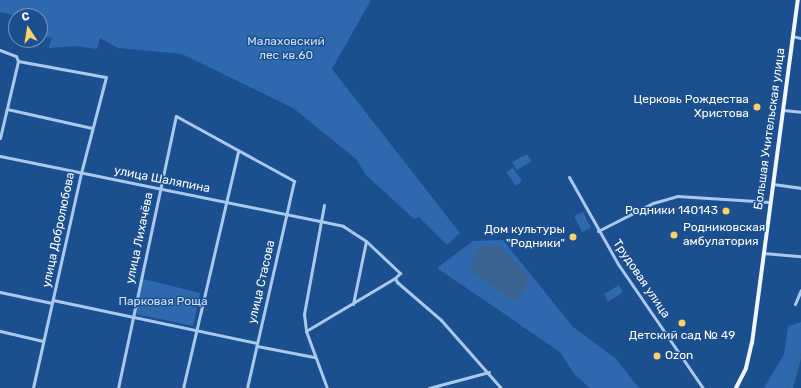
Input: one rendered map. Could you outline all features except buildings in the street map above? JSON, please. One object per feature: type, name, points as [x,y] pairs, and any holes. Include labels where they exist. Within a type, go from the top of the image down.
[{"type":"main road","name":"Большая Учительская улица","points":[[736,388],[749,358],[798,0]]},
{"type":"street","points":[[792,36],[801,38]]},
{"type":"street","points":[[0,50],[16,56],[18,61],[0,138]]},
{"type":"street","name":"улица Добролюбова","points":[[18,61],[106,77],[81,173],[33,388]]},
{"type":"street","points":[[7,109],[92,128]]},
{"type":"street","points":[[782,110],[801,112]]},
{"type":"street","name":"улица Лихачёва","points":[[118,388],[176,116],[238,151]]},
{"type":"street","points":[[183,388],[238,151]]},
{"type":"street","name":"улица Стасова","points":[[238,151],[294,181],[247,388]]},
{"type":"street","name":"улица Шаляпина","points":[[0,156],[160,190],[343,226],[366,241],[400,272],[395,278]]},
{"type":"street","name":"Трудовая улица","points":[[570,177],[598,231],[703,388]]},
{"type":"street","points":[[772,184],[801,188]]},
{"type":"street","points":[[598,231],[653,203],[677,196],[770,202]]},
{"type":"street","points":[[324,205],[304,314],[306,331],[314,357],[327,388]]},
{"type":"street","points":[[353,304],[366,241]]},
{"type":"street","points":[[763,253],[801,256]]},
{"type":"street","points":[[306,331],[395,278],[441,320],[489,372],[501,388]]},
{"type":"street","points":[[795,304],[801,290]]},
{"type":"street","points":[[0,292],[196,329],[314,357]]},
{"type":"street","points":[[0,331],[43,341]]},
{"type":"street","points":[[429,388],[489,372]]},
{"type":"green space","name":"Малаховский лес кв.60","points":[[0,0],[371,0],[332,69],[460,233],[447,245],[419,217],[414,219],[366,175],[356,159],[293,108],[182,54],[118,48],[100,38],[97,49],[76,46],[49,48],[52,38],[48,37],[48,8],[8,8],[8,14],[0,12]]},
{"type":"green space","points":[[527,154],[532,161],[517,170],[512,162]]},
{"type":"green space","points":[[513,168],[522,181],[516,186],[506,172]]},
{"type":"green space","points":[[583,212],[591,228],[582,232],[574,216]]},
{"type":"green space","points":[[503,240],[573,327],[615,358],[639,388],[590,388],[574,374],[560,352],[437,268],[473,241]]},
{"type":"green space","name":"Парковая Роща","points":[[143,279],[200,293],[193,326],[136,314]]},
{"type":"green space","points":[[619,285],[623,292],[608,302],[604,294]]},
{"type":"green space","points":[[801,322],[801,359],[793,388],[764,388],[784,354],[788,326]]},
{"type":"shaded area","points":[[481,246],[499,246],[529,277],[520,299],[514,301],[470,269],[475,254]]},
{"type":"waterway","points":[[787,388],[801,351]]},
{"type":"place","name":"Церковь Рождества Христова","points":[[757,107]]},
{"type":"place","name":"Родники 140143","points":[[726,211]]},
{"type":"place","name":"Родниковская амбулатория","points":[[674,235]]},
{"type":"place","name":"Дом культуры \"Родники\"","points":[[573,237]]},
{"type":"place","name":"Детский сад № 49","points":[[682,323]]},
{"type":"place","name":"Ozon","points":[[657,356]]}]
